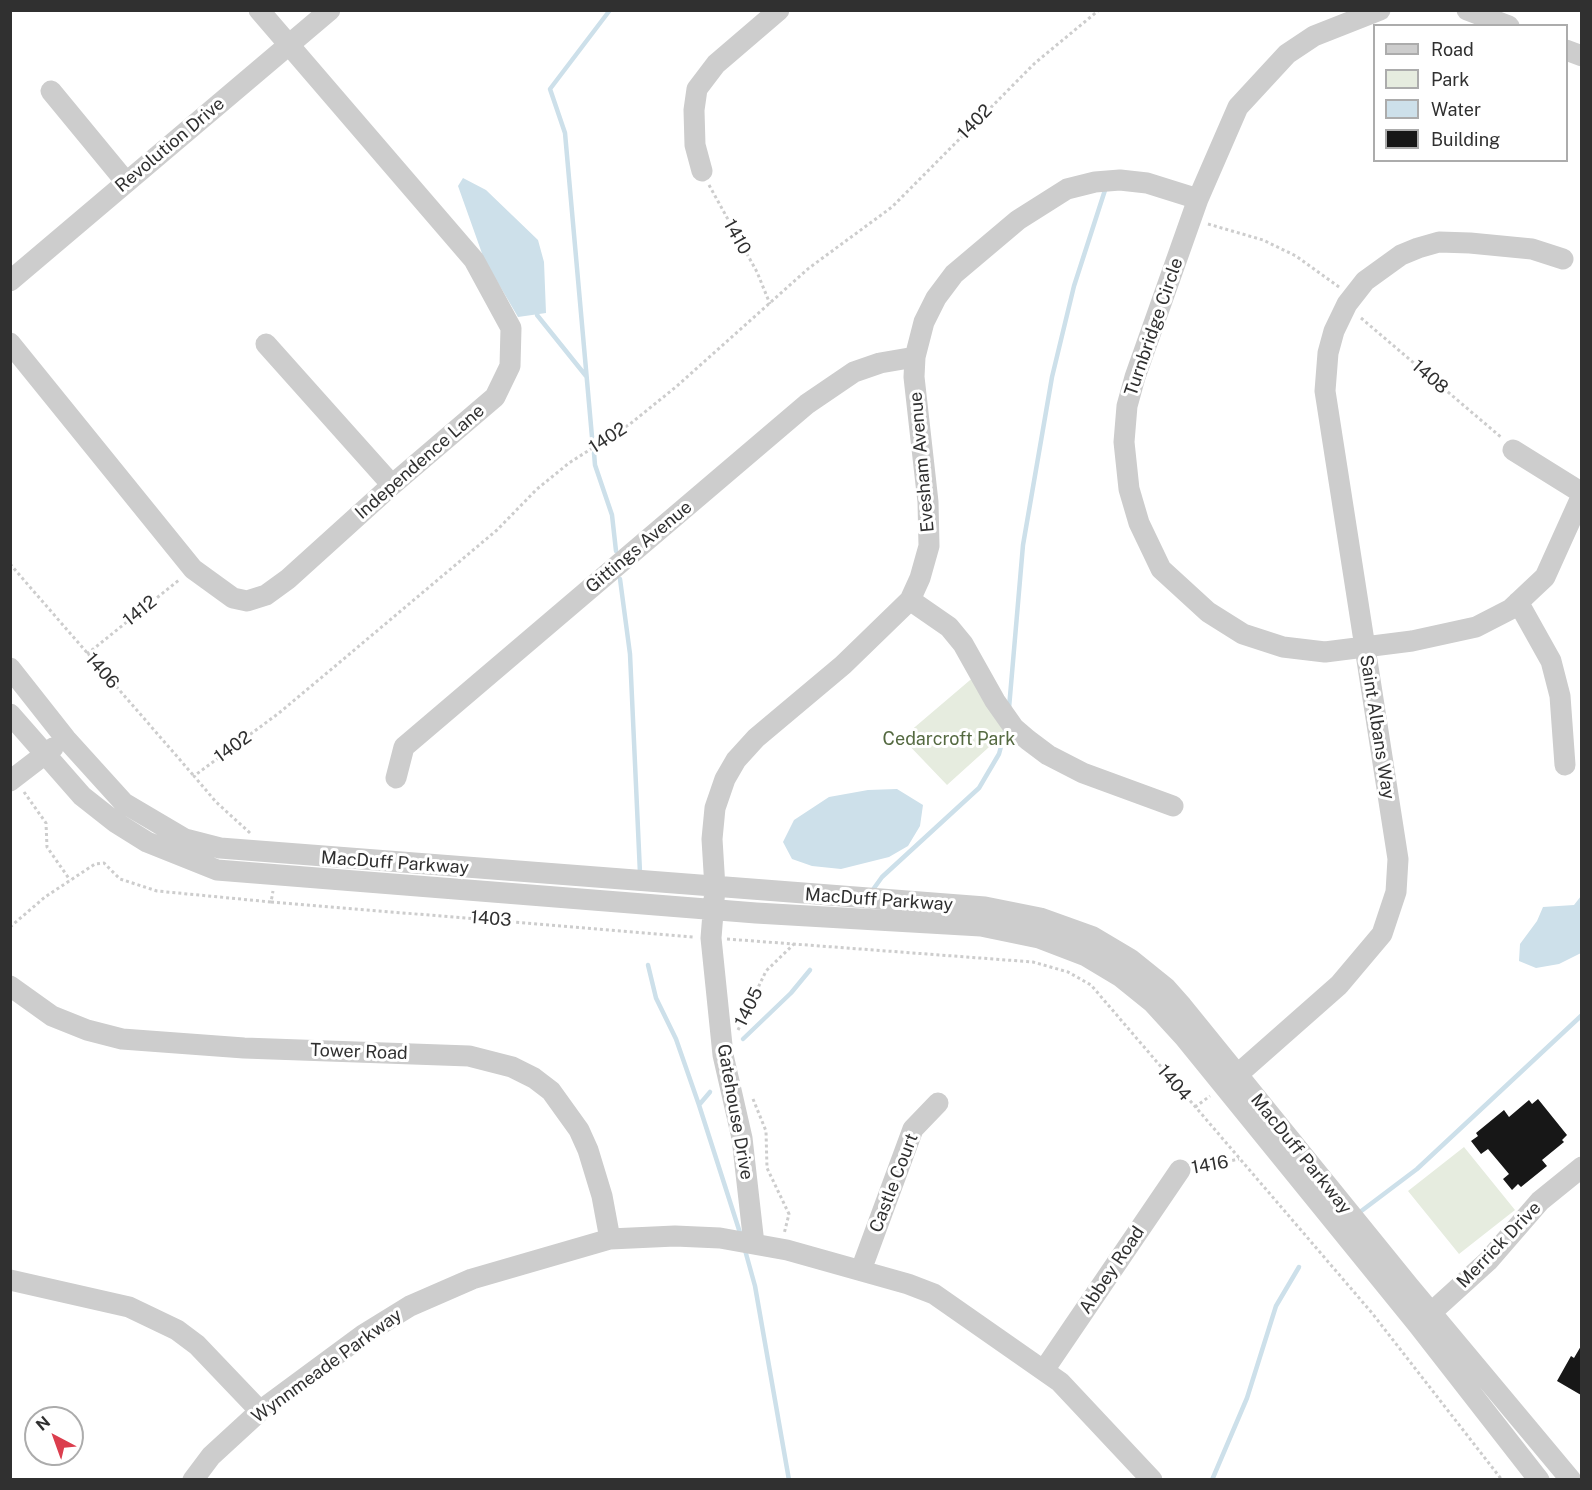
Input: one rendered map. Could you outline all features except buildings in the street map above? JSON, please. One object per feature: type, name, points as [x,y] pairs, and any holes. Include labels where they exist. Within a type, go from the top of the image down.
[{"type":"street","name":"Independence Lane","points":[[10,343],[193,569],[233,598],[247,601],[266,595],[288,579],[392,485],[495,397],[510,366],[511,328],[474,260],[259,10]]},
{"type":"street","name":"Revolution Drive","points":[[10,281],[330,10]]},
{"type":"street","points":[[702,171],[695,145],[694,110],[697,89],[716,64],[779,10]]},
{"type":"street","name":"Turnbridge Circle","points":[[1380,10],[1314,36],[1287,54],[1263,77],[1238,107],[1195,209],[1135,377],[1127,406],[1124,442],[1129,489],[1139,523],[1161,569],[1208,612],[1243,634],[1283,647],[1314,651],[1365,648],[1476,627],[1518,603],[1545,577],[1581,494]]},
{"type":"street","points":[[1467,10],[1504,24]]},
{"type":"street","points":[[51,91],[126,183]]},
{"type":"street","name":"Evesham Avenue","points":[[714,898],[712,839],[715,808],[725,779],[736,760],[756,738],[843,665],[909,600],[920,578],[928,546],[928,502],[914,377],[915,357],[924,322],[936,298],[954,274],[1034,209],[1067,189],[1118,180],[1147,183],[1195,209]]},
{"type":"street","name":"Saint Albans Way","points":[[1231,1081],[1339,985],[1382,934],[1396,892],[1398,859],[1325,391],[1328,352],[1334,331],[1350,301],[1365,281],[1401,255],[1439,242],[1532,249],[1563,259]]},
{"type":"street","points":[[266,344],[392,485]]},
{"type":"street","name":"Gittings Avenue","points":[[396,778],[404,747],[807,404],[854,372],[880,363],[915,357]]},
{"type":"street","points":[[1513,450],[1581,494]]},
{"type":"street","points":[[909,600],[949,627],[963,644],[1014,728],[1063,763],[1173,807]]},
{"type":"street","points":[[1518,603],[1551,661],[1560,696],[1565,765]]},
{"type":"street","name":"MacDuff Parkway","points":[[10,668],[66,739],[124,803],[185,839],[220,848],[714,898]]},
{"type":"street","name":"MacDuff Parkway","points":[[10,714],[82,796],[115,822],[147,842],[217,870],[276,876],[714,898],[985,907],[1065,925],[1112,947],[1166,987],[1231,1081],[1425,1319],[1571,1479]]},
{"type":"street","points":[[12,779],[66,739]]},
{"type":"street","name":"Gatehouse Drive","points":[[714,898],[711,938],[723,1055],[742,1138],[754,1244]]},
{"type":"street","name":"Tower Road","points":[[10,986],[52,1016],[87,1030],[122,1039],[244,1048],[469,1056],[512,1067],[534,1078],[551,1091],[579,1130],[588,1150],[602,1196],[610,1239]]},
{"type":"street","name":"Castle Court","points":[[861,1270],[913,1129],[938,1103]]},
{"type":"street","name":"Merrick Drive","points":[[1425,1319],[1515,1234],[1540,1201],[1581,1167]]},
{"type":"street","name":"Abbey Road","points":[[1044,1370],[1180,1170]]},
{"type":"street","name":"Wynnmeade Parkway","points":[[194,1479],[211,1456],[260,1411],[363,1335],[410,1306],[472,1279],[610,1239],[675,1236],[720,1238],[787,1250],[861,1270],[934,1294],[1060,1382],[1152,1479]]},
{"type":"street","points":[[10,1280],[129,1307],[177,1330],[197,1345],[260,1411]]},
{"type":"street","name":"MacDuff Parkway","points":[[1425,1319],[1539,1479]]},
{"type":"path","name":"1402","points":[[194,776],[279,713],[497,530],[537,489],[569,463],[630,424],[809,268],[892,207],[1027,70],[1099,10]]},
{"type":"path","name":"1410","points":[[702,171],[757,272],[770,304]]},
{"type":"path","name":"1408","points":[[1195,209],[1296,256],[1350,301],[1493,429],[1513,450]]},
{"type":"path","name":"1406","points":[[10,564],[194,776]]},
{"type":"path","name":"1412","points":[[87,654],[193,569]]},
{"type":"path","points":[[194,776],[216,802],[254,836]]},
{"type":"path","points":[[12,779],[46,823],[48,847],[70,880]]},
{"type":"path","points":[[10,927],[45,897],[95,864],[104,864],[120,879],[157,891],[271,902],[276,876]]},
{"type":"path","name":"1403","points":[[271,902],[711,938]]},
{"type":"path","name":"1404","points":[[711,938],[1033,962],[1068,972],[1090,985],[1372,1313],[1502,1479]]},
{"type":"path","name":"1405","points":[[735,1035],[766,971],[794,944]]},
{"type":"path","points":[[750,1091],[766,1131],[766,1168],[773,1185],[782,1195],[789,1214],[784,1234],[787,1250]]},
{"type":"path","name":"1416","points":[[1180,1170],[1239,1159]]},
{"type":"green space","name":"Cedarcroft Park","points":[[976,675],[1009,729],[947,785],[902,738]]},
{"type":"green space","points":[[1464,1147],[1515,1210],[1459,1254],[1408,1191]]},
{"type":"water","points":[[463,178],[486,190],[538,240],[544,262],[546,313],[518,317],[484,259],[458,186]]},
{"type":"water","points":[[897,789],[923,805],[920,826],[908,846],[889,857],[841,869],[812,866],[792,859],[783,842],[794,820],[829,797],[868,790]]},
{"type":"water","points":[[1581,896],[1581,953],[1559,964],[1536,968],[1519,961],[1520,944],[1537,921],[1543,907],[1574,905]]},
{"type":"waterway","points":[[592,437],[565,133],[550,89],[610,10]]},
{"type":"waterway","points":[[1009,708],[1023,545],[1052,377],[1074,286],[1106,187]]},
{"type":"waterway","points":[[537,315],[586,376]]},
{"type":"waterway","points":[[594,453],[595,465],[612,515],[616,551]]},
{"type":"waterway","points":[[620,579],[630,654],[640,873]]},
{"type":"waterway","points":[[872,891],[882,877],[979,788],[999,754],[1006,728]]},
{"type":"waterway","points":[[648,965],[656,998],[676,1039],[741,1236]]},
{"type":"waterway","points":[[743,1039],[791,993],[810,970]]},
{"type":"waterway","points":[[1360,1212],[1417,1169],[1582,1015]]},
{"type":"waterway","points":[[699,1105],[710,1092]]},
{"type":"waterway","points":[[745,1250],[755,1286],[789,1480]]},
{"type":"waterway","points":[[1212,1480],[1247,1398],[1276,1306],[1299,1267]]}]
